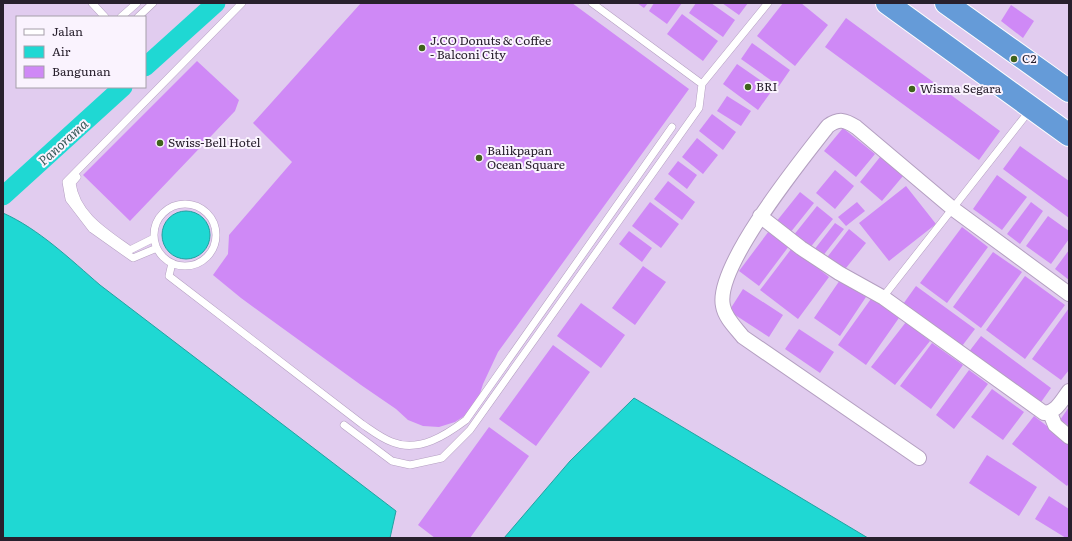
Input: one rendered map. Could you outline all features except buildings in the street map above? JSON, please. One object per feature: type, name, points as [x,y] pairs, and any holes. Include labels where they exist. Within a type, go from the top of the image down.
[{"type":"highway","points":[[887,3],[1069,135]]},
{"type":"highway","points":[[946,3],[1069,91]]},
{"type":"street","points":[[919,458],[743,337],[729,319],[722,306],[724,285],[760,216],[828,126],[835,121],[842,119],[856,127],[952,208],[1069,294]]},
{"type":"street","points":[[760,216],[801,248],[839,273],[883,297],[1044,413],[1050,413],[1056,409],[1069,391]]},
{"type":"street","points":[[1050,413],[1055,425],[1069,437]]},
{"type":"lane","points":[[92,3],[104,16]]},
{"type":"lane","points":[[122,16],[137,3]]},
{"type":"lane","points":[[139,16],[153,3]]},
{"type":"lane","points":[[157,248],[133,258],[92,229],[69,199],[66,182],[242,3]]},
{"type":"lane","points":[[154,238],[130,250],[96,226],[74,197],[72,182],[248,3]]},
{"type":"lane","points":[[592,3],[702,84]]},
{"type":"lane","points":[[344,425],[392,461],[410,465],[442,458],[470,430],[699,108],[702,84],[768,3]]},
{"type":"lane","points":[[883,297],[1031,108]]},
{"type":"lane","points":[[172,263],[170,276],[362,424],[392,442],[416,445],[445,436],[466,420],[672,127]]},
{"type":"lane","points":[[185,204],[195,206],[204,211],[211,218],[215,227],[216,237],[213,247],[208,255],[200,262],[181,266],[172,263],[163,256],[157,248],[154,238],[155,228],[159,219],[166,211],[175,206],[185,204]]},
{"type":"water","points":[[186,211],[195,213],[203,218],[208,226],[210,235],[208,244],[203,252],[195,257],[186,259],[177,257],[169,252],[164,244],[162,235],[164,226],[169,218],[177,213]]},
{"type":"water","points":[[3,213],[42,236],[100,285],[396,511],[390,538],[3,538]]},
{"type":"water","points":[[634,398],[868,538],[504,538],[570,461]]},
{"type":"waterway","name":"Panorama","points":[[146,66],[216,3]]},
{"type":"waterway","name":"Panorama","points":[[3,196],[122,88]]},
{"type":"place","name":"J.CO Donuts & Coffee - Balconi City","points":[[422,48]]},
{"type":"place","name":"C2","points":[[1014,59]]},
{"type":"place","name":"BRI","points":[[748,87]]},
{"type":"place","name":"Wisma Segara","points":[[912,89]]},
{"type":"place","name":"Swiss-Bell Hotel","points":[[160,143]]},
{"type":"place","name":"Balikpapan Ocean Square","points":[[479,158]]}]
